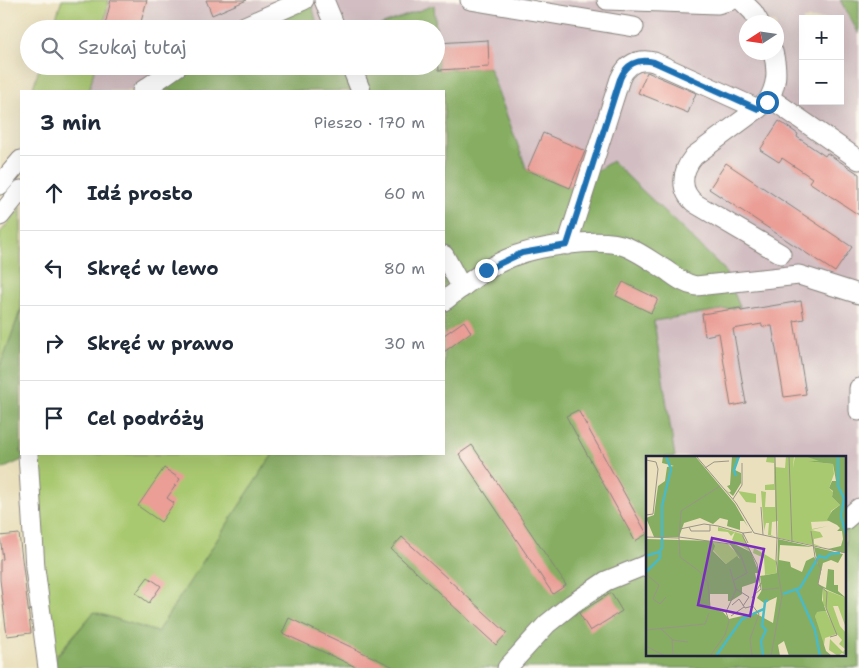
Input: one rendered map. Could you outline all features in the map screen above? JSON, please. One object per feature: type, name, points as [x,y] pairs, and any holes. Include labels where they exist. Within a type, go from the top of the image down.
[{"type":"lane","points":[[258,20],[304,0]]},
{"type":"lane","points":[[324,0],[332,20]]},
{"type":"lane","points":[[470,0],[634,27]]},
{"type":"lane","points":[[607,0],[717,4],[732,0]]},
{"type":"lane","points":[[741,0],[755,15]]},
{"type":"lane","points":[[775,60],[775,86],[764,103],[694,156],[687,165],[684,184],[690,199],[696,204],[781,254]]},
{"type":"lane","points":[[567,245],[623,70],[637,61],[654,62],[764,103],[859,160]]},
{"type":"lane","points":[[143,90],[165,75]]},
{"type":"lane","points":[[355,75],[361,90]]},
{"type":"lane","points":[[0,185],[20,161]]},
{"type":"lane","points":[[0,216],[20,191]]},
{"type":"lane","points":[[445,300],[486,270],[522,253],[567,245],[611,242],[625,246],[645,256],[686,285],[696,286],[799,275],[859,294]]},
{"type":"lane","points":[[445,257],[462,288]]},
{"type":"lane","points":[[859,388],[859,411]]},
{"type":"lane","points":[[28,455],[35,568],[48,668]]},
{"type":"lane","points":[[846,519],[859,508]]},
{"type":"lane","points":[[507,668],[547,624],[572,604],[606,581],[646,565]]},
{"type":"shaded area","points":[[109,0],[840,0],[859,34],[859,517],[846,525],[846,456],[675,456],[654,321],[702,314],[570,188],[527,170],[489,67],[445,70],[445,20],[435,20],[434,5],[395,20],[316,20],[312,5],[278,20],[105,20]]},
{"type":"shaded area","points":[[93,75],[179,75],[156,90],[89,90]]},
{"type":"green space","points":[[62,0],[109,0],[105,20],[55,20]]},
{"type":"green space","points":[[840,0],[859,0],[859,34]]},
{"type":"green space","points":[[312,4],[316,20],[277,20]]},
{"type":"green space","points":[[434,5],[435,20],[394,20]]},
{"type":"green space","points":[[489,67],[527,170],[570,188],[612,161],[724,269],[740,307],[654,321],[675,456],[646,456],[646,656],[846,656],[846,525],[859,517],[859,668],[47,668],[94,612],[157,632],[272,455],[445,455],[445,90],[156,90],[179,75],[445,75],[445,70]]},
{"type":"green space","points":[[37,75],[93,75],[89,90],[32,90]]},
{"type":"green space","points":[[20,208],[20,312],[0,367],[0,233]]},
{"type":"green space","points":[[20,312],[20,455],[33,455],[0,470],[0,367]]},
{"type":"green space","points":[[35,455],[272,455],[157,632],[94,612],[53,659],[38,548]]},
{"type":"building","points":[[111,0],[147,0],[141,20],[106,20]]},
{"type":"building","points":[[206,0],[247,0],[212,15]]},
{"type":"building","points":[[488,40],[489,67],[445,70],[445,43]]},
{"type":"building","points":[[647,72],[696,93],[688,113],[638,93]]},
{"type":"building","points":[[779,121],[798,134],[797,137],[825,156],[827,153],[859,174],[859,215],[809,182],[812,178],[782,158],[779,162],[760,150]]},
{"type":"building","points":[[543,133],[585,151],[570,188],[527,170]]},
{"type":"building","points":[[726,163],[852,247],[835,272],[709,189]]},
{"type":"building","points":[[623,282],[658,299],[651,313],[616,296]]},
{"type":"building","points":[[801,301],[804,319],[794,321],[806,394],[784,397],[772,326],[762,327],[762,324],[733,329],[746,403],[731,406],[719,333],[705,336],[702,314],[740,308],[741,311]]},
{"type":"building","points":[[464,321],[471,332],[445,351],[445,334]]},
{"type":"building","points":[[578,410],[646,535],[635,541],[566,416]]},
{"type":"building","points":[[472,445],[566,585],[553,594],[459,454]]},
{"type":"building","points":[[164,468],[180,479],[167,498],[174,503],[161,522],[138,506]]},
{"type":"building","points":[[19,534],[31,633],[7,636],[0,580],[0,560],[3,559],[0,536]]},
{"type":"building","points":[[402,537],[507,633],[496,645],[391,549]]},
{"type":"building","points":[[148,577],[161,586],[149,603],[136,593]]},
{"type":"building","points":[[611,593],[622,611],[590,631],[579,613]]},
{"type":"building","points":[[289,618],[396,668],[358,668],[282,633]]},
{"type":"route","points":[[486,270],[522,253],[567,245],[623,70],[637,61],[654,62],[758,109],[767,102]]}]
